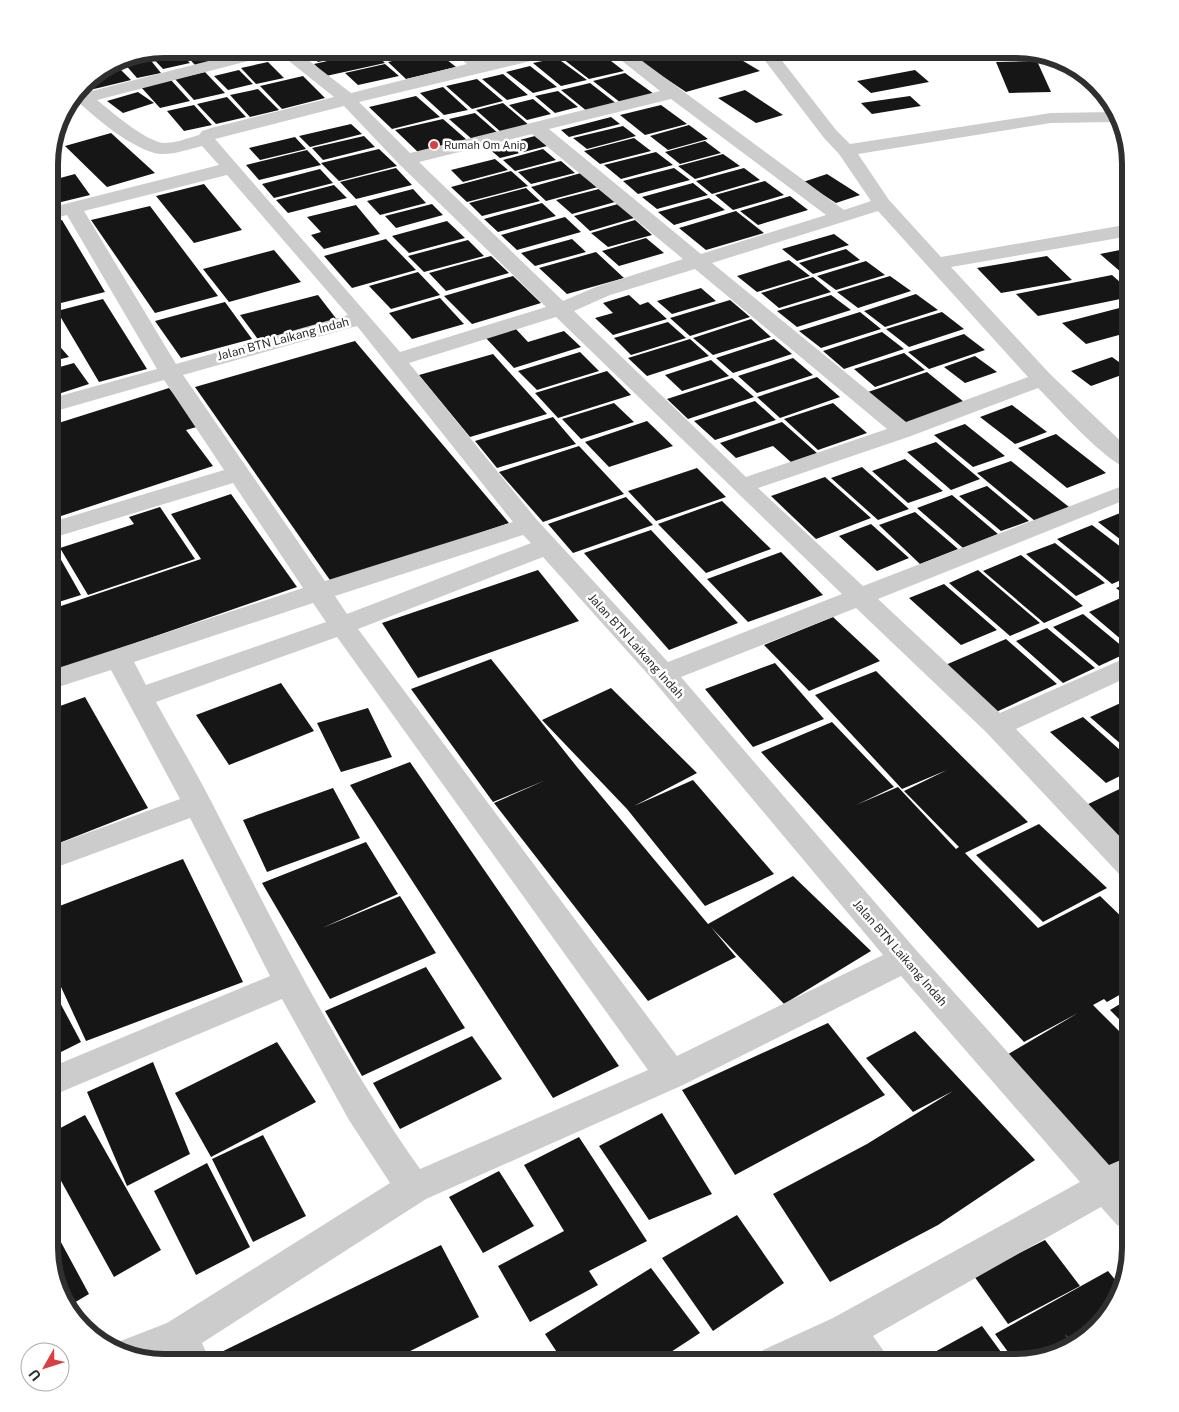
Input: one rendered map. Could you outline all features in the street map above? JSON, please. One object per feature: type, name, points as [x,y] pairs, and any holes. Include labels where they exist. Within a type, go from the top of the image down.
[{"type":"street","points":[[84,94],[236,58]]},
{"type":"street","points":[[295,58],[347,99],[406,160],[742,486],[996,726],[1122,858]]},
{"type":"street","points":[[469,58],[480,66]]},
{"type":"street","points":[[82,96],[153,146],[163,148],[206,139],[208,135],[217,132],[517,58]]},
{"type":"street","points":[[627,58],[841,217]]},
{"type":"street","points":[[771,58],[830,134],[846,150],[882,204],[1042,379],[1122,455]]},
{"type":"street","points":[[406,160],[672,93]]},
{"type":"street","points":[[846,150],[1051,118],[1111,117]]},
{"type":"street","points":[[535,127],[903,431]]},
{"type":"street","points":[[206,139],[362,318]]},
{"type":"street","points":[[231,168],[61,212],[342,626],[671,1075]]},
{"type":"street","points":[[396,360],[561,309],[603,291],[882,204]]},
{"type":"street","points":[[936,264],[1122,231]]},
{"type":"street","name":"Jalan BTN Laikang Indah","points":[[58,403],[362,318],[433,410],[528,525],[663,674],[905,959],[1118,1179]]},
{"type":"street","points":[[742,486],[903,431],[1042,379]]},
{"type":"street","points":[[58,528],[238,473]]},
{"type":"street","points":[[663,674],[1122,493]]},
{"type":"street","points":[[58,679],[319,591],[528,525]]},
{"type":"street","points":[[139,698],[342,626],[547,546]]},
{"type":"street","points":[[118,658],[198,804],[289,982],[380,1142],[413,1188]]},
{"type":"street","points":[[996,726],[1122,669]]},
{"type":"street","points":[[58,856],[198,804]]},
{"type":"street","points":[[153,1353],[186,1350],[413,1188],[671,1075],[905,959]]},
{"type":"street","points":[[58,1079],[289,982]]},
{"type":"street","points":[[796,1354],[846,1331],[1118,1179]]},
{"type":"street","points":[[846,1331],[863,1354]]},
{"type":"building","points":[[149,58],[161,73],[137,78],[125,65]]},
{"type":"building","points":[[153,58],[185,58],[190,63],[163,69]]},
{"type":"building","points":[[188,58],[223,58],[225,60],[196,66]]},
{"type":"building","points":[[314,58],[337,58],[318,62]]},
{"type":"building","points":[[341,58],[380,58],[385,63],[326,76],[314,64]]},
{"type":"building","points":[[405,58],[445,58],[456,67],[406,79],[388,62]]},
{"type":"building","points":[[557,58],[587,80],[561,86],[533,63]]},
{"type":"building","points":[[607,58],[624,71],[589,79],[563,59]]},
{"type":"building","points":[[635,58],[738,58],[760,71],[686,92]]},
{"type":"building","points":[[1037,61],[1051,92],[1009,93],[996,62]]},
{"type":"building","points":[[268,62],[284,78],[256,84],[241,68]]},
{"type":"building","points":[[385,64],[399,76],[358,85],[345,73]]},
{"type":"building","points":[[530,66],[557,87],[533,93],[506,72]]},
{"type":"building","points":[[118,67],[131,80],[94,89],[92,86],[94,84]]},
{"type":"building","points":[[239,70],[253,84],[228,90],[214,76]]},
{"type":"building","points":[[915,70],[929,82],[871,93],[857,81]]},
{"type":"building","points":[[205,72],[225,93],[194,100],[175,79]]},
{"type":"building","points":[[625,73],[654,94],[621,103],[593,81]]},
{"type":"building","points":[[503,74],[528,95],[507,100],[482,79]]},
{"type":"building","points":[[303,76],[325,98],[282,109],[260,86]]},
{"type":"building","points":[[170,79],[190,101],[160,108],[140,86]]},
{"type":"building","points":[[477,79],[503,101],[472,109],[446,86]]},
{"type":"building","points":[[590,83],[617,104],[588,112],[561,90]]},
{"type":"building","points":[[443,87],[468,110],[444,115],[420,93]]},
{"type":"building","points":[[258,89],[279,110],[250,117],[230,95]]},
{"type":"building","points":[[745,90],[783,115],[756,123],[718,98]]},
{"type":"building","points":[[558,91],[578,107],[555,113],[535,96]]},
{"type":"building","points":[[138,92],[154,103],[123,113],[107,101]]},
{"type":"building","points":[[416,96],[440,117],[392,129],[369,107]]},
{"type":"building","points":[[910,96],[921,106],[872,114],[861,103]]},
{"type":"building","points":[[227,97],[246,117],[216,124],[197,104]]},
{"type":"building","points":[[533,99],[551,114],[527,120],[509,105]]},
{"type":"building","points":[[503,103],[530,126],[502,133],[476,110]]},
{"type":"building","points":[[194,105],[212,125],[184,131],[167,111]]},
{"type":"building","points":[[661,105],[687,124],[645,135],[620,115]]},
{"type":"building","points":[[475,113],[499,134],[473,140],[449,119]]},
{"type":"building","points":[[611,117],[620,124],[569,137],[561,130]]},
{"type":"building","points":[[443,119],[467,140],[418,152],[395,130]]},
{"type":"building","points":[[351,124],[362,134],[310,147],[299,136]]},
{"type":"building","points":[[689,125],[708,139],[668,150],[650,136]]},
{"type":"building","points":[[623,126],[636,136],[587,149],[573,138]]},
{"type":"building","points":[[111,133],[155,173],[107,187],[65,146]]},
{"type":"building","points":[[364,136],[375,147],[323,160],[312,148]]},
{"type":"building","points":[[535,136],[547,146],[500,158],[488,148]]},
{"type":"building","points":[[295,137],[306,149],[260,160],[249,148]]},
{"type":"building","points":[[634,138],[651,151],[600,164],[584,151]]},
{"type":"building","points":[[705,141],[721,153],[680,164],[665,152]]},
{"type":"building","points":[[379,149],[397,166],[339,181],[321,163]]},
{"type":"building","points":[[543,149],[556,160],[515,171],[503,160]]},
{"type":"building","points":[[307,150],[321,165],[259,180],[246,165]]},
{"type":"building","points":[[656,152],[673,165],[621,179],[604,165]]},
{"type":"building","points":[[723,154],[740,166],[695,179],[678,166]]},
{"type":"building","points":[[495,159],[508,170],[463,182],[451,170]]},
{"type":"building","points":[[561,161],[575,173],[531,184],[518,172]]},
{"type":"building","points":[[396,168],[412,185],[356,199],[340,182]]},
{"type":"building","points":[[674,168],[690,180],[638,194],[623,181]]},
{"type":"building","points":[[744,168],[760,180],[712,194],[696,181]]},
{"type":"building","points":[[320,169],[333,183],[274,198],[262,184]]},
{"type":"building","points":[[511,171],[528,186],[467,202],[451,187]]},
{"type":"building","points":[[581,173],[598,187],[546,201],[531,187]]},
{"type":"building","points":[[75,174],[90,195],[58,203],[58,179]]},
{"type":"building","points":[[827,174],[860,195],[836,203],[803,182]]},
{"type":"building","points":[[765,181],[784,195],[733,210],[715,195]]},
{"type":"building","points":[[693,183],[708,195],[657,209],[642,197]]},
{"type":"building","points":[[204,184],[242,230],[194,243],[156,196]]},
{"type":"building","points":[[334,185],[347,198],[288,213],[276,200]]},
{"type":"building","points":[[526,188],[540,201],[482,216],[469,203]]},
{"type":"building","points":[[413,189],[426,203],[380,215],[367,201]]},
{"type":"building","points":[[599,189],[615,202],[572,214],[556,200]]},
{"type":"building","points":[[790,196],[808,210],[758,225],[740,211]]},
{"type":"building","points":[[709,198],[725,210],[674,225],[658,212]]},
{"type":"building","points":[[542,203],[556,216],[498,232],[484,219]]},
{"type":"building","points":[[432,204],[443,215],[396,228],[385,216]]},
{"type":"building","points":[[618,204],[634,218],[590,231],[574,216]]},
{"type":"building","points":[[356,205],[380,234],[324,249],[311,235],[321,232],[307,217]]},
{"type":"building","points":[[150,206],[218,296],[155,313],[91,220]]},
{"type":"building","points":[[736,211],[764,233],[706,250],[679,228]]},
{"type":"building","points":[[565,217],[581,232],[517,250],[501,235]]},
{"type":"building","points":[[62,220],[105,292],[58,304],[58,221]]},
{"type":"building","points":[[635,220],[652,235],[608,247],[591,233]]},
{"type":"building","points":[[447,221],[465,238],[409,253],[392,236]]},
{"type":"building","points":[[834,234],[849,245],[797,261],[782,249]]},
{"type":"building","points":[[646,238],[664,253],[619,266],[602,251]]},
{"type":"building","points":[[386,239],[416,270],[352,288],[324,256]]},
{"type":"building","points":[[572,239],[586,252],[535,266],[521,253]]},
{"type":"building","points":[[468,240],[484,256],[424,272],[408,256]]},
{"type":"building","points":[[846,249],[860,260],[813,274],[799,263]]},
{"type":"building","points":[[274,250],[301,282],[229,302],[203,269]]},
{"type":"building","points":[[1122,250],[1122,273],[1100,254]]},
{"type":"building","points":[[596,252],[624,278],[567,294],[539,268]]},
{"type":"building","points":[[491,256],[509,273],[446,291],[429,273]]},
{"type":"building","points":[[1047,256],[1072,280],[1001,293],[977,268]]},
{"type":"building","points":[[789,260],[810,276],[757,292],[737,276]]},
{"type":"building","points":[[866,261],[885,275],[836,290],[817,276]]},
{"type":"building","points":[[418,272],[440,295],[391,309],[369,286]]},
{"type":"building","points":[[1112,275],[1122,284],[1122,299],[1038,316],[1016,294]]},
{"type":"building","points":[[513,276],[541,303],[472,324],[444,296]]},
{"type":"building","points":[[890,276],[911,291],[858,308],[837,292]]},
{"type":"building","points":[[813,277],[831,292],[779,308],[761,293]]},
{"type":"building","points":[[701,288],[716,301],[672,314],[657,301]]},
{"type":"building","points":[[916,294],[938,310],[885,327],[864,311]]},
{"type":"building","points":[[318,295],[338,321],[260,342],[240,315]]},
{"type":"building","points":[[629,295],[640,305],[648,302],[667,319],[613,335],[595,318],[613,313],[603,303]]},
{"type":"building","points":[[831,295],[851,310],[797,327],[777,311]]},
{"type":"building","points":[[440,298],[464,324],[412,339],[389,313]]},
{"type":"building","points":[[103,299],[147,369],[99,382],[58,311]]},
{"type":"building","points":[[730,300],[750,317],[690,336],[670,318]]},
{"type":"building","points":[[225,302],[252,339],[181,358],[155,321]]},
{"type":"building","points":[[1122,307],[1122,334],[1086,344],[1062,323]]},
{"type":"building","points":[[860,312],[881,329],[821,348],[799,331]]},
{"type":"building","points":[[942,312],[964,329],[909,347],[886,329]]},
{"type":"building","points":[[751,319],[771,337],[713,355],[693,338]]},
{"type":"building","points":[[668,322],[686,338],[631,355],[614,338]]},
{"type":"building","points":[[515,328],[528,342],[564,331],[581,347],[514,368],[485,337]]},
{"type":"building","points":[[882,332],[904,349],[844,369],[823,351]]},
{"type":"building","points":[[964,334],[985,350],[929,369],[908,352]]},
{"type":"building","points":[[690,339],[709,356],[647,376],[628,358]]},
{"type":"building","points":[[774,339],[792,354],[733,373],[716,358]]},
{"type":"building","points":[[355,341],[509,523],[332,583],[195,387]]},
{"type":"building","points":[[58,344],[69,357],[58,360]]},
{"type":"building","points":[[580,352],[599,371],[537,390],[518,371]]},
{"type":"building","points":[[904,353],[925,370],[875,387],[854,369]]},
{"type":"building","points":[[493,354],[547,414],[470,437],[419,375]]},
{"type":"building","points":[[975,356],[997,372],[965,383],[944,367]]},
{"type":"building","points":[[1112,357],[1122,364],[1122,375],[1091,386],[1071,371]]},
{"type":"building","points":[[793,358],[813,375],[757,393],[738,376]]},
{"type":"building","points":[[711,360],[729,376],[682,391],[665,375]]},
{"type":"building","points":[[74,363],[89,384],[58,394],[58,367]]},
{"type":"building","points":[[607,371],[631,395],[558,418],[535,393]]},
{"type":"building","points":[[927,372],[964,402],[905,423],[868,392]]},
{"type":"building","points":[[817,377],[840,397],[780,418],[757,397]]},
{"type":"building","points":[[732,378],[754,397],[688,419],[667,399]]},
{"type":"building","points":[[169,388],[200,426],[186,430],[213,466],[58,517],[58,423]]},
{"type":"building","points":[[755,401],[776,420],[715,440],[694,421]]},
{"type":"building","points":[[614,403],[634,422],[581,439],[562,419]]},
{"type":"building","points":[[833,403],[867,433],[818,450],[784,419]]},
{"type":"building","points":[[1012,405],[1047,432],[1015,444],[980,417]]},
{"type":"building","points":[[553,417],[576,444],[497,468],[475,441]]},
{"type":"building","points":[[647,421],[673,446],[609,467],[585,442]]},
{"type":"building","points":[[782,422],[818,454],[792,463],[773,446],[736,458],[720,443]]},
{"type":"building","points":[[965,424],[1005,456],[973,467],[934,435]]},
{"type":"building","points":[[1056,434],[1106,473],[1067,488],[1018,448]]},
{"type":"building","points":[[936,442],[980,479],[951,490],[907,452]]},
{"type":"building","points":[[579,446],[624,494],[543,522],[499,472]]},
{"type":"building","points":[[905,459],[943,491],[908,503],[872,471]]},
{"type":"building","points":[[1011,461],[1069,507],[1035,521],[977,473]]},
{"type":"building","points":[[862,467],[909,509],[878,520],[831,478]]},
{"type":"building","points":[[697,468],[726,497],[656,521],[628,491]]},
{"type":"building","points":[[825,477],[871,518],[816,539],[771,496]]},
{"type":"building","points":[[987,486],[1029,521],[1001,531],[959,496]]},
{"type":"building","points":[[231,494],[297,587],[58,670],[58,607],[201,559],[171,514]]},
{"type":"building","points":[[952,495],[998,534],[963,548],[917,508]]},
{"type":"building","points":[[626,497],[653,525],[573,553],[548,524]]},
{"type":"building","points":[[722,501],[771,549],[706,573],[658,524]]},
{"type":"building","points":[[160,507],[195,559],[88,595],[60,548],[134,524],[129,517]]},
{"type":"building","points":[[915,512],[958,549],[920,564],[879,525]]},
{"type":"building","points":[[1122,512],[1122,541],[1098,522]]},
{"type":"building","points":[[871,524],[909,558],[877,571],[839,536]]},
{"type":"building","points":[[1092,525],[1122,548],[1122,580],[1112,584],[1057,539]]},
{"type":"building","points":[[651,530],[738,623],[669,650],[584,553]]},
{"type":"building","points":[[1055,543],[1105,583],[1076,596],[1026,554]]},
{"type":"building","points":[[781,552],[823,595],[748,622],[707,579]]},
{"type":"building","points":[[58,554],[81,595],[58,602]]},
{"type":"building","points":[[1021,555],[1083,606],[1044,623],[983,571]]},
{"type":"building","points":[[538,570],[579,621],[418,678],[382,623]]},
{"type":"building","points":[[978,570],[1040,623],[1010,636],[949,583]]},
{"type":"building","points":[[944,584],[997,630],[961,645],[909,598]]},
{"type":"building","points":[[1122,585],[1122,593],[1116,588]]},
{"type":"building","points":[[1122,597],[1122,640],[1089,612]]},
{"type":"building","points":[[1083,614],[1122,646],[1122,655],[1099,666],[1053,627]]},
{"type":"building","points":[[833,617],[880,661],[809,691],[764,645]]},
{"type":"building","points":[[1047,628],[1095,668],[1063,683],[1016,641]]},
{"type":"building","points":[[1006,639],[1057,684],[994,713],[943,666]]},
{"type":"building","points":[[491,659],[577,767],[708,924],[793,876],[871,951],[784,1004],[711,927],[736,957],[648,1001],[494,803],[546,780],[493,802],[411,689]]},
{"type":"building","points":[[775,663],[824,719],[753,747],[705,689]]},
{"type":"building","points":[[876,671],[1028,822],[965,853],[1038,928],[1100,896],[1122,917],[1122,994],[1107,1002],[1104,999],[1093,1005],[1122,1034],[1122,1162],[1112,1169],[1005,1056],[1078,1013],[1024,1042],[761,752],[832,722],[894,787],[856,805],[898,787],[956,849],[959,847],[904,791],[947,770],[902,789],[815,695]]},
{"type":"building","points":[[281,683],[314,731],[229,765],[196,715]]},
{"type":"building","points":[[611,688],[697,773],[634,806],[693,780],[774,874],[705,906],[627,809],[542,720]]},
{"type":"building","points":[[85,697],[148,808],[58,843],[58,707]]},
{"type":"building","points":[[1122,702],[1122,745],[1090,717]]},
{"type":"building","points":[[368,708],[392,757],[341,772],[317,723]]},
{"type":"building","points":[[1083,717],[1122,752],[1122,775],[1106,783],[1050,732]]},
{"type":"building","points":[[410,762],[619,1066],[553,1098],[350,785]]},
{"type":"building","points":[[333,788],[360,838],[267,872],[243,820]]},
{"type":"building","points":[[1122,788],[1122,844],[1082,807]]},
{"type":"building","points":[[1039,824],[1107,888],[1043,922],[976,855]]},
{"type":"building","points":[[366,842],[398,894],[322,928],[400,896],[436,953],[330,999],[262,883]]},
{"type":"building","points":[[183,859],[243,982],[86,1041],[58,980],[58,907]]},
{"type":"building","points":[[426,967],[465,1028],[362,1076],[325,1011]]},
{"type":"building","points":[[58,999],[81,1042],[58,1054]]},
{"type":"building","points":[[1122,1003],[1122,1022],[1110,1010]]},
{"type":"building","points":[[828,1023],[885,1095],[735,1175],[682,1090]]},
{"type":"building","points":[[915,1031],[1035,1160],[938,1225],[830,1282],[773,1194],[867,1144],[953,1091],[913,1112],[866,1058]]},
{"type":"building","points":[[472,1036],[502,1079],[400,1129],[373,1083]]},
{"type":"building","points":[[277,1042],[316,1102],[211,1157],[175,1093]]},
{"type":"building","points":[[153,1062],[190,1154],[127,1186],[87,1092]]},
{"type":"building","points":[[662,1113],[712,1194],[649,1220],[599,1146]]},
{"type":"building","points":[[85,1115],[161,1250],[114,1277],[58,1175],[58,1129]]},
{"type":"building","points":[[263,1135],[306,1216],[253,1242],[212,1159]]},
{"type":"building","points":[[579,1137],[647,1241],[589,1271],[598,1285],[530,1322],[498,1266],[564,1231],[524,1165]]},
{"type":"building","points":[[207,1163],[250,1247],[196,1275],[154,1191]]},
{"type":"building","points":[[499,1171],[534,1226],[483,1253],[449,1197]]},
{"type":"building","points":[[737,1215],[784,1283],[713,1331],[662,1258]]},
{"type":"building","points":[[58,1237],[89,1294],[73,1303],[68,1295],[58,1262]]},
{"type":"building","points":[[1045,1240],[1080,1286],[1008,1324],[974,1276]]},
{"type":"building","points":[[441,1245],[479,1317],[404,1354],[217,1354]]},
{"type":"building","points":[[651,1268],[700,1333],[668,1354],[558,1354],[545,1334]]},
{"type":"building","points":[[1108,1271],[1116,1281],[1111,1295],[1095,1318],[1070,1340],[1065,1334],[1069,1340],[1062,1344],[1029,1354],[1009,1354],[995,1334]]},
{"type":"building","points":[[982,1326],[1002,1354],[931,1354]]},
{"type":"building","points":[[832,1348],[836,1354],[822,1354]]},
{"type":"place","name":"Rumah Om Anip","points":[[434,145]]}]
